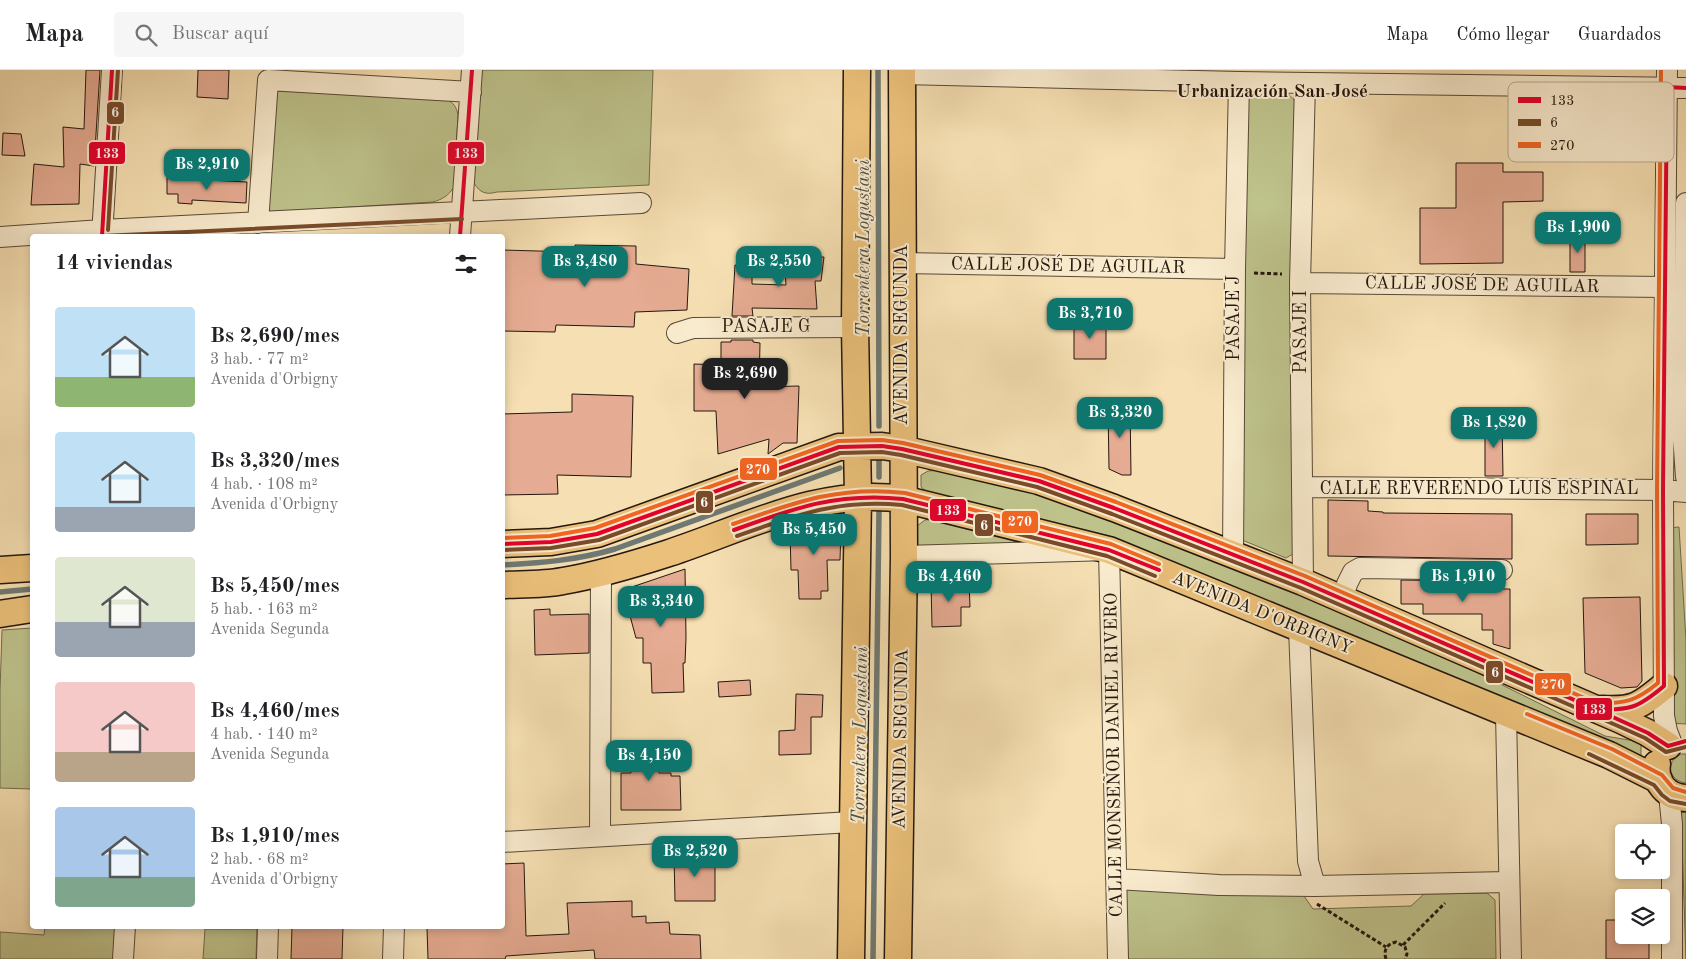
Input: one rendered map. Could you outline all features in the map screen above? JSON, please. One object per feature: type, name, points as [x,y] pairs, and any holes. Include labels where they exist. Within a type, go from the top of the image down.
[{"type":"main road","points":[[850,959],[858,497],[855,327],[857,70]]},
{"type":"main road","name":"AVENIDA SEGUNDA","points":[[898,959],[904,556],[902,449],[902,72]]},
{"type":"main road","points":[[505,544],[551,542],[598,534],[839,448],[882,446],[902,449],[1039,480],[1303,582],[1676,744]]},
{"type":"main road","name":"AVENIDA D'ORBIGNY","points":[[505,585],[561,582],[601,574],[669,553],[810,504],[858,497],[903,499],[1109,550],[1609,755],[1671,790]]},
{"type":"main road","points":[[0,570],[30,568]]},
{"type":"main road","points":[[0,614],[30,609]]},
{"type":"main road","points":[[1595,709],[1626,709],[1638,706],[1664,686]]},
{"type":"main road","points":[[1671,790],[1657,774],[1657,761],[1660,755],[1676,744]]},
{"type":"street","points":[[102,233],[112,70]]},
{"type":"street","points":[[460,234],[472,70]]},
{"type":"street","points":[[902,72],[1239,82],[1272,76],[1305,82],[1674,82]]},
{"type":"street","points":[[258,223],[268,80],[470,92]]},
{"type":"street","name":"PASAJE J","points":[[1233,554],[1235,271],[1239,82]]},
{"type":"street","name":"PASAJE I","points":[[1303,582],[1300,278],[1305,82]]},
{"type":"street","points":[[1670,162],[1664,287],[1664,716],[1667,731],[1676,744]]},
{"type":"street","points":[[76,234],[641,203]]},
{"type":"street","points":[[1686,203],[1682,434],[1686,477]]},
{"type":"street","points":[[0,237],[30,236]]},
{"type":"street","name":"CALLE JOSÉ DE AGUILAR","points":[[902,263],[1235,271]]},
{"type":"street","name":"CALLE JOSÉ DE AGUILAR","points":[[1300,278],[1664,287]]},
{"type":"street","name":"PASAJE G","points":[[677,333],[693,328],[855,327]]},
{"type":"street","name":"CALLE REVERENDO LUIS ESPINAL","points":[[1302,487],[1663,490],[1686,492]]},
{"type":"street","points":[[904,556],[1109,550]]},
{"type":"street","name":"CALLE MONSEÑOR DANIEL RIVERO","points":[[1109,550],[1118,959]]},
{"type":"street","points":[[1343,600],[1347,584],[1353,572],[1360,568],[1502,570]]},
{"type":"street","points":[[600,836],[601,574]]},
{"type":"street","points":[[1299,628],[1308,861],[1315,886]]},
{"type":"street","points":[[1506,712],[1511,959]]},
{"type":"street","points":[[1671,790],[1672,959]]},
{"type":"street","points":[[505,842],[852,822]]},
{"type":"street","points":[[1116,879],[1219,886],[1508,882]]},
{"type":"street","points":[[123,959],[125,929]]},
{"type":"street","points":[[267,959],[268,929]]},
{"type":"street","points":[[393,959],[394,929]]},
{"type":"path","points":[[1235,271],[1300,278]]},
{"type":"path","points":[[1403,945],[1446,903],[1446,884]]},
{"type":"path","points":[[1315,886],[1317,906],[1386,947]]},
{"type":"path","points":[[1386,959],[1386,947],[1392,943],[1399,943],[1406,950],[1405,959]]},
{"type":"green space","points":[[481,70],[653,70],[649,185],[490,193],[481,191],[474,183]]},
{"type":"green space","points":[[1257,89],[1280,90],[1289,95],[1297,104],[1293,554],[1286,558],[1242,540],[1247,103],[1250,94]]},
{"type":"green space","points":[[258,90],[428,96],[448,100],[454,105],[458,115],[454,187],[445,197],[433,202],[251,213]]},
{"type":"green space","points":[[943,470],[1033,489],[1299,593],[1478,673],[1605,736],[1641,742],[1641,765],[928,493],[921,487],[921,475],[928,471]]},
{"type":"green space","points":[[934,519],[1017,540],[1009,545],[916,548],[917,526],[925,520]]},
{"type":"green space","points":[[1679,527],[1686,640],[1686,724],[1668,723],[1669,528]]},
{"type":"green space","points":[[30,628],[30,789],[0,788],[2,630]]},
{"type":"green space","points":[[1681,754],[1686,754],[1686,783],[1676,779],[1671,771],[1672,762]]},
{"type":"green space","points":[[1686,812],[1686,959],[1681,813]]},
{"type":"green space","points":[[1125,885],[1302,893],[1313,909],[1411,906],[1424,894],[1487,893],[1495,900],[1496,959],[1128,959]]},
{"type":"green space","points":[[45,929],[115,929],[113,959],[0,959],[0,932],[44,935]]},
{"type":"green space","points":[[205,929],[257,929],[256,959],[203,959]]},
{"type":"building","points":[[86,70],[100,70],[94,166],[80,164],[79,204],[31,205],[34,164],[64,167],[63,127],[84,129]]},
{"type":"building","points":[[198,70],[229,70],[228,99],[197,97]]},
{"type":"building","points":[[3,133],[21,134],[25,156],[2,155]]},
{"type":"building","points":[[1456,163],[1503,163],[1503,172],[1543,172],[1543,201],[1503,202],[1503,263],[1420,264],[1420,208],[1456,208]]},
{"type":"building","points":[[167,178],[247,182],[246,203],[192,200],[192,204],[178,203],[178,194],[167,194]]},
{"type":"building","points":[[1570,236],[1585,236],[1585,272],[1570,272]]},
{"type":"building","points":[[575,245],[636,246],[636,264],[689,269],[687,310],[635,312],[634,327],[556,325],[555,332],[505,331],[505,250],[575,252]]},
{"type":"building","points":[[824,257],[821,281],[815,281],[817,309],[752,308],[753,316],[732,316],[735,265],[752,268],[752,284],[786,285],[784,258]]},
{"type":"building","points":[[1074,322],[1106,322],[1106,359],[1074,359]]},
{"type":"building","points":[[731,340],[753,340],[753,342],[760,343],[759,387],[799,386],[797,443],[783,443],[768,454],[769,439],[718,454],[716,411],[694,411],[694,364],[721,365],[721,342],[731,342]]},
{"type":"building","points":[[572,394],[633,396],[631,477],[557,475],[558,494],[505,495],[505,414],[572,412]]},
{"type":"building","points":[[1130,405],[1131,475],[1122,475],[1109,469],[1108,406]]},
{"type":"building","points":[[1502,421],[1503,476],[1485,476],[1485,422]]},
{"type":"building","points":[[1328,500],[1368,501],[1368,511],[1383,513],[1512,514],[1512,559],[1328,556]]},
{"type":"building","points":[[1586,514],[1638,514],[1638,544],[1586,545]]},
{"type":"building","points":[[824,519],[836,524],[841,531],[840,560],[827,560],[828,591],[821,591],[821,599],[799,599],[798,570],[791,570],[790,531]]},
{"type":"building","points":[[685,569],[686,638],[685,663],[683,663],[684,692],[652,693],[651,663],[643,663],[643,638],[636,638],[623,590]]},
{"type":"building","points":[[1401,580],[1474,581],[1474,589],[1510,589],[1510,649],[1493,644],[1493,630],[1482,630],[1482,614],[1423,614],[1423,604],[1401,604]]},
{"type":"building","points":[[969,581],[970,607],[961,607],[961,626],[932,627],[931,583]]},
{"type":"building","points":[[1640,597],[1642,681],[1637,687],[1621,688],[1585,673],[1583,598]]},
{"type":"building","points":[[550,609],[550,615],[589,614],[589,653],[535,655],[534,610]]},
{"type":"building","points":[[750,680],[751,695],[719,697],[718,682]]},
{"type":"building","points":[[796,694],[823,695],[822,717],[811,717],[811,754],[779,755],[779,731],[795,730]]},
{"type":"building","points":[[658,742],[659,773],[671,773],[671,776],[680,776],[681,810],[621,810],[621,773],[631,773],[630,743]]},
{"type":"building","points":[[715,854],[715,901],[675,901],[674,855]]},
{"type":"building","points":[[524,863],[526,936],[569,934],[567,903],[632,901],[632,917],[646,916],[646,923],[669,922],[670,934],[700,935],[701,959],[595,959],[594,950],[506,956],[505,959],[428,959],[427,929],[505,929],[505,864]]},
{"type":"building","points":[[1606,920],[1615,920],[1615,944],[1649,944],[1649,959],[1606,959]]},
{"type":"building","points":[[292,929],[343,929],[342,959],[291,959]]},
{"type":"waterway","name":"Torrentera Logustani","points":[[878,70],[879,426]]},
{"type":"waterway","name":"Torrentera Logustani","points":[[879,458],[879,477]]},
{"type":"waterway","points":[[505,565],[587,556],[615,549],[840,468]]},
{"type":"waterway","name":"Torrentera Logustani","points":[[873,959],[879,512]]},
{"type":"waterway","points":[[0,592],[30,589]]},
{"type":"transit line","name":"133","points":[[102,234],[112,70]]},
{"type":"transit line","name":"6","points":[[108,230],[118,70]]},
{"type":"transit line","name":"133","points":[[460,234],[472,70]]},
{"type":"transit line","name":"270","points":[[1661,70],[1661,82]]},
{"type":"transit line","name":"133","points":[[1674,87],[1686,88]]},
{"type":"transit line","name":"270","points":[[505,538],[550,536],[595,528],[838,441],[882,440],[903,443],[1040,475],[1116,502],[1305,576],[1596,703],[1615,703],[1630,700],[1643,694],[1658,683],[1657,490],[1660,162]]},
{"type":"transit line","name":"133","points":[[505,544],[551,542],[597,534],[839,447],[882,446],[1039,481],[1114,508],[1303,582],[1595,709],[1616,709],[1633,706],[1647,699],[1664,686],[1663,490],[1666,162]]},
{"type":"transit line","name":"6","points":[[144,234],[462,219]]},
{"type":"transit line","name":"6","points":[[505,550],[551,548],[599,540],[840,453],[882,452],[901,455],[1037,487],[1112,514],[1301,588],[1645,738],[1666,752],[1686,747]]},
{"type":"transit line","name":"270","points":[[733,524],[776,509],[838,494],[881,491],[905,493],[1111,544],[1159,564]]},
{"type":"transit line","name":"133","points":[[734,530],[797,509],[837,500],[880,497],[903,499],[1109,550],[1159,570]]},
{"type":"transit line","name":"6","points":[[737,536],[818,510],[858,504],[902,505],[1107,556],[1155,576]]},
{"type":"transit line","name":"133","points":[[1584,704],[1648,733],[1668,746],[1686,741]]},
{"type":"transit line","name":"270","points":[[1527,714],[1612,749],[1662,775],[1673,788],[1686,792]]},
{"type":"transit line","name":"6","points":[[1589,754],[1654,785],[1670,801],[1686,804]]},
{"type":"district","name":"Urbanización San José","points":[[1272,92]]}]
